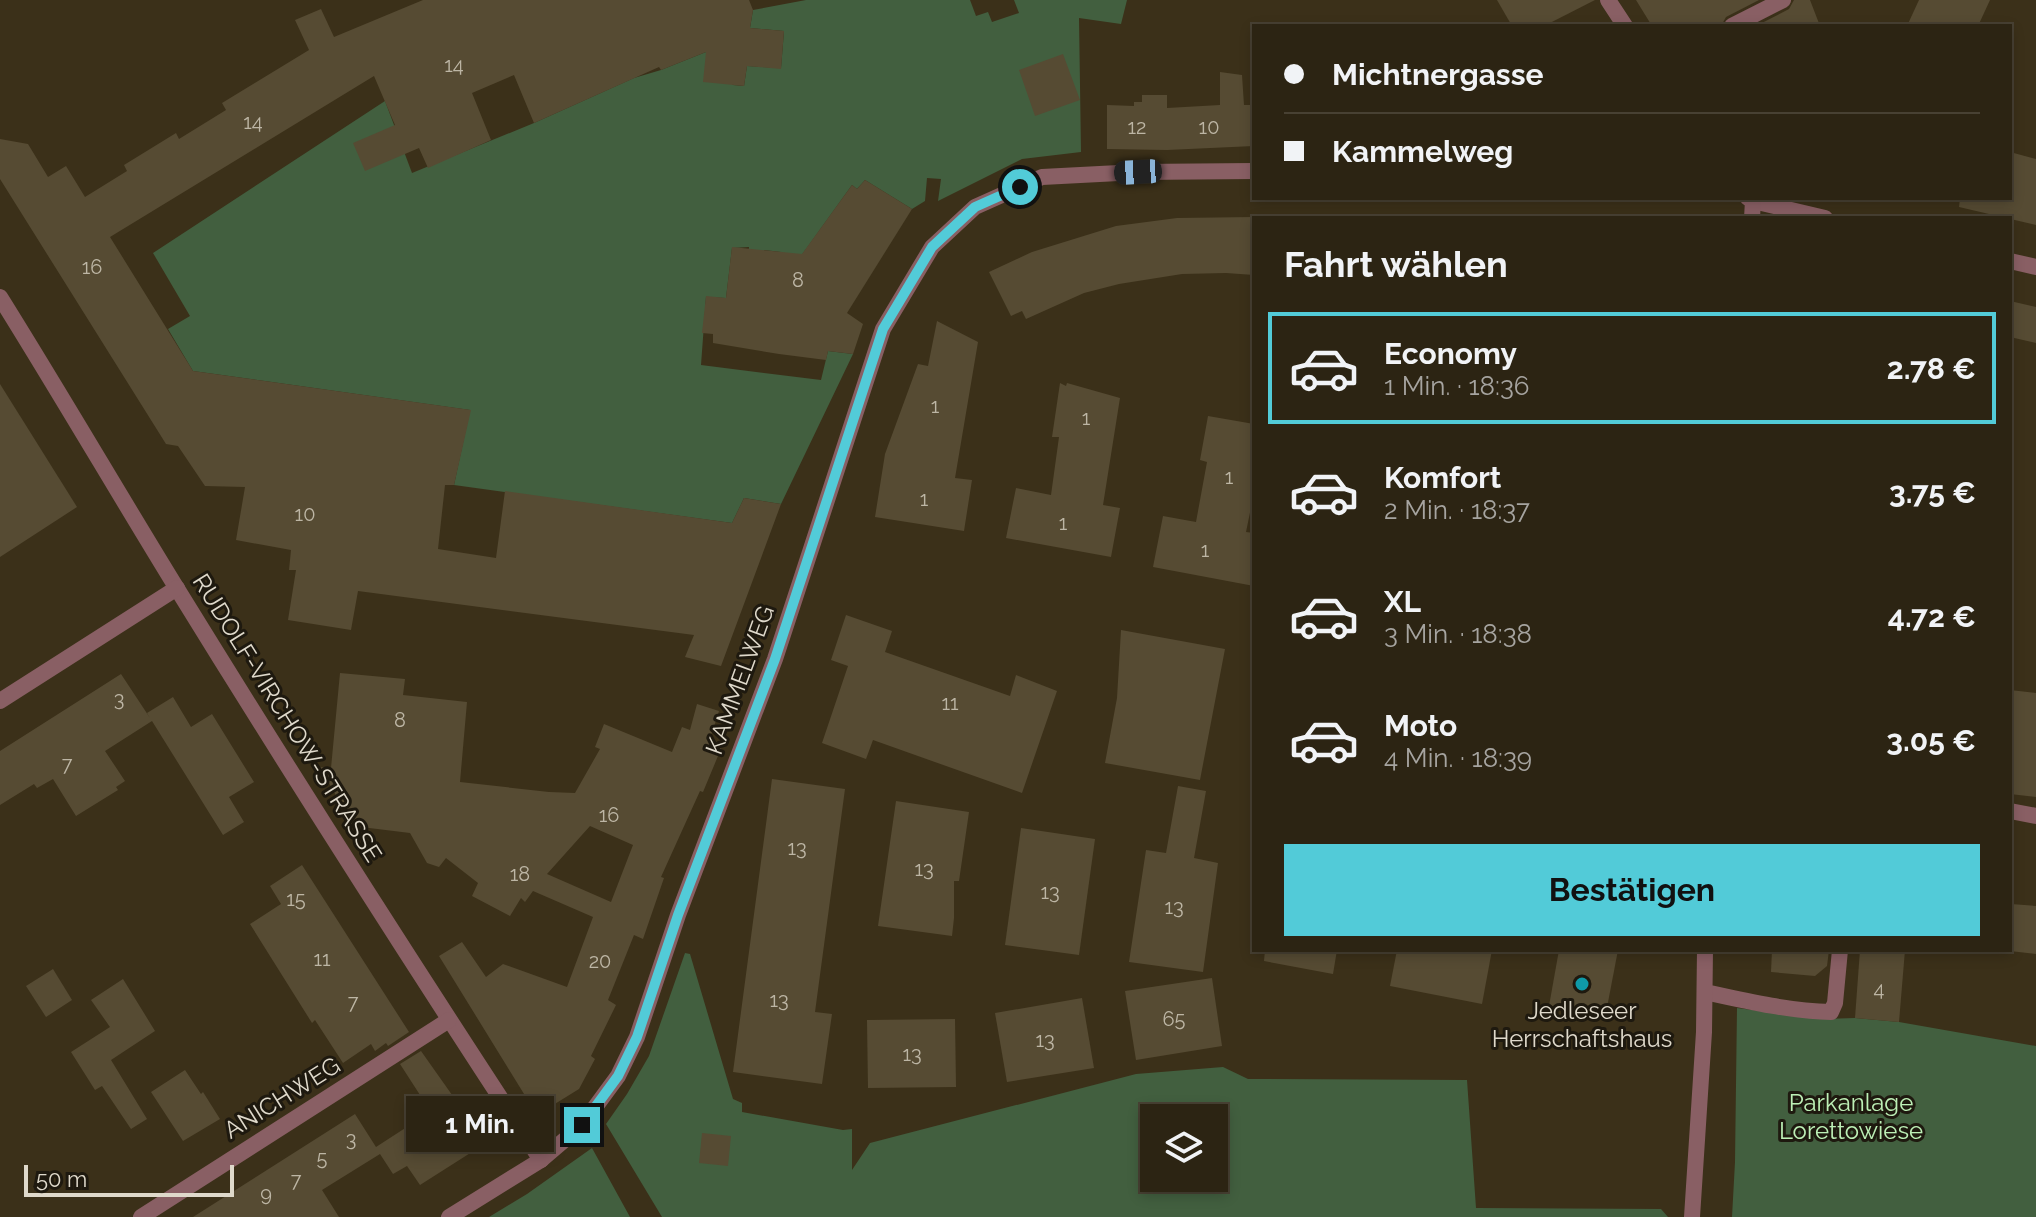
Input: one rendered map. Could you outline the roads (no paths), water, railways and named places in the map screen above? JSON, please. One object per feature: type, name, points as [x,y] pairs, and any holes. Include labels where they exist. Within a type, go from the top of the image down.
[{"type":"street","points":[[1608,0],[1624,24]]},
{"type":"street","points":[[1736,24],[1783,0]]},
{"type":"street","name":"KAMMELWEG","points":[[449,1217],[541,1160],[582,1125],[618,1076],[637,1037],[678,915],[775,659],[883,329],[932,247],[975,207],[1042,177],[1252,171]]},
{"type":"street","points":[[1751,206],[1813,216]]},
{"type":"street","points":[[2012,261],[2036,267]]},
{"type":"street","name":"RUDOLF-VIRCHOW-STRASSE","points":[[0,297],[177,588],[449,1020],[541,1160]]},
{"type":"street","points":[[0,701],[177,588]]},
{"type":"street","points":[[2012,811],[2036,816]]},
{"type":"street","points":[[1692,1217],[1705,952]]},
{"type":"street","points":[[1705,992],[1814,1012],[1831,1012],[1835,1003],[1840,952]]},
{"type":"street","name":"ANICHWEG","points":[[141,1217],[449,1020]]},
{"type":"place","name":"Jedleseer Herrschaftshaus","points":[[1582,984]]},
{"type":"park label","name":"Parkanlage Lorettowiese","points":[[1851,1117]]}]
